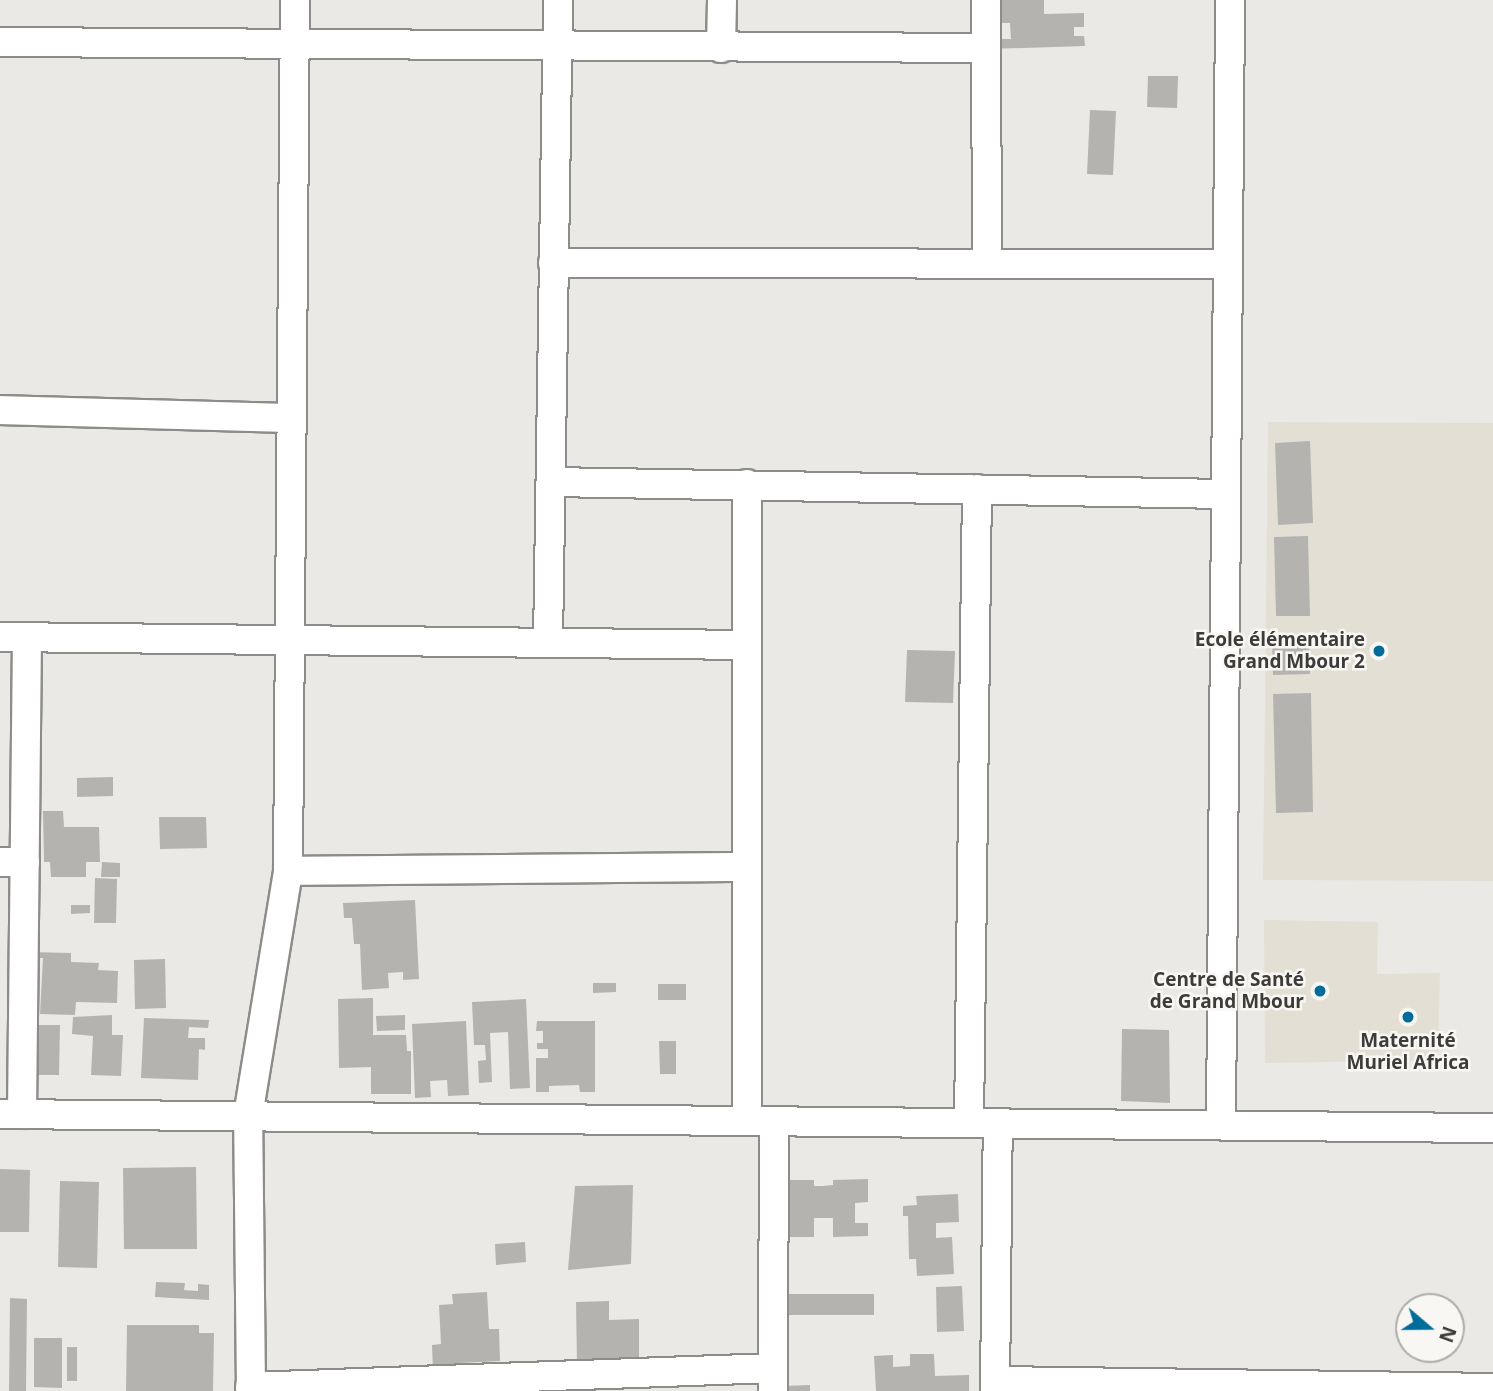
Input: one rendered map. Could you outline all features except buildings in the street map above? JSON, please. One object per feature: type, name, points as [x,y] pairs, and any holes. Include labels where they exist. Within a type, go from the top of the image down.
[{"type":"street","points":[[295,0],[288,871],[248,1116],[250,1389],[773,1380],[747,867],[747,484]]},
{"type":"street","points":[[548,643],[558,0]]},
{"type":"street","points":[[721,48],[722,0]]},
{"type":"street","points":[[986,0],[987,263]]},
{"type":"street","points":[[1221,1125],[1230,0]]},
{"type":"street","points":[[0,42],[985,48]]},
{"type":"street","points":[[553,263],[1228,264]]},
{"type":"street","points":[[0,410],[292,418]]},
{"type":"street","points":[[551,482],[1226,494]]},
{"type":"street","points":[[969,1123],[977,489]]},
{"type":"street","points":[[747,645],[14,637],[11,1114],[1493,1128]]},
{"type":"street","points":[[288,871],[747,867]]},
{"type":"street","points":[[998,1123],[995,1386],[1493,1388]]},
{"type":"shaded area","name":"Ecole élémentaire Grand Mbour 2","points":[[1268,422],[1493,423],[1493,881],[1263,880]]},
{"type":"shaded area","name":"Centre de Santé de Grand Mbour","points":[[1264,920],[1378,922],[1377,974],[1440,973],[1438,1060],[1265,1063]]},
{"type":"place","name":"Ecole élémentaire Grand Mbour 2","points":[[1379,651]]},
{"type":"place","name":"Centre de Santé de Grand Mbour","points":[[1320,991]]},
{"type":"place","name":"Maternité Muriel Africa","points":[[1408,1017]]}]
